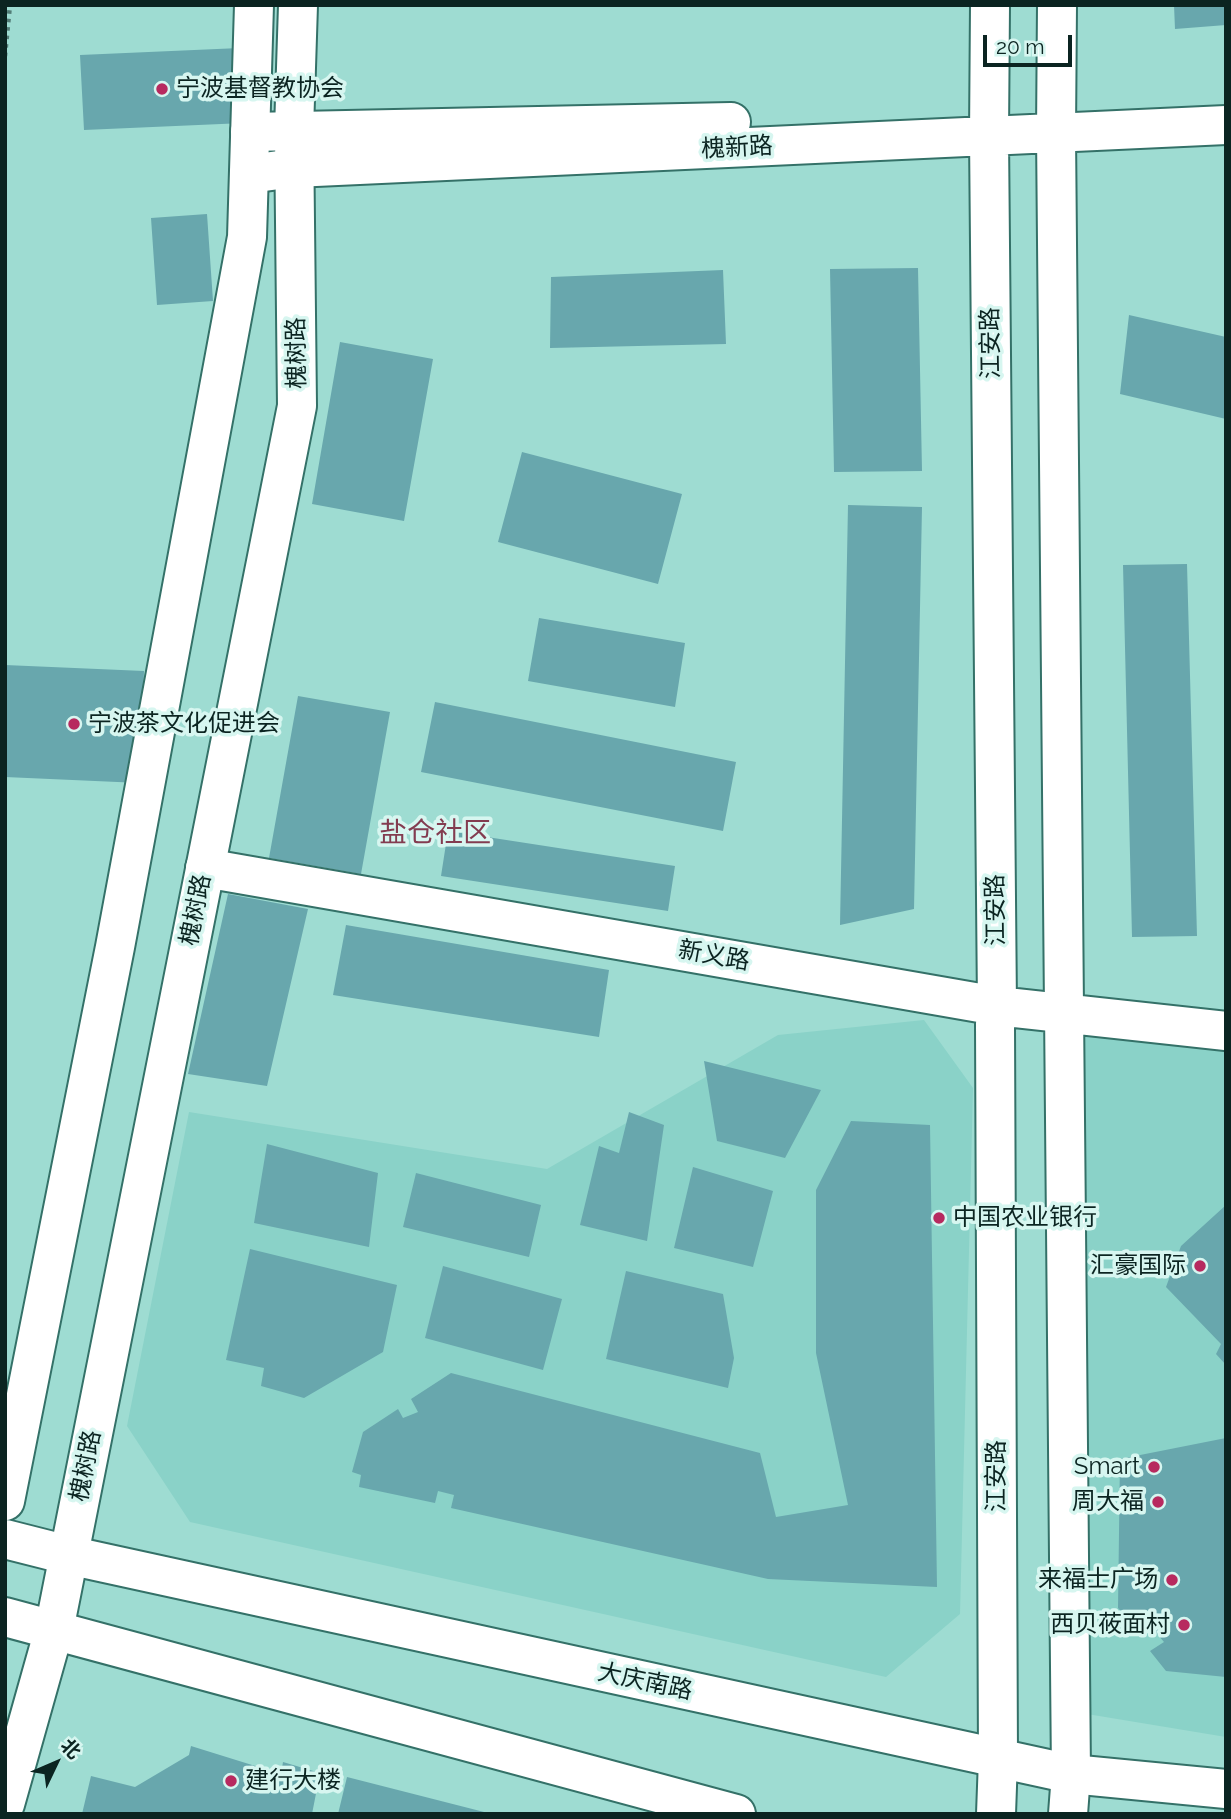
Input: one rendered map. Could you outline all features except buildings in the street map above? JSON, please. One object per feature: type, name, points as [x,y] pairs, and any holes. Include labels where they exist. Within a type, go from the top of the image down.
[{"type":"street","points":[[5,1501],[115,947],[247,237],[254,5]]},
{"type":"street","name":"槐树路","points":[[5,1804],[54,1630],[297,406],[294,149],[298,5]]},
{"type":"street","name":"江安路","points":[[990,5],[997,1006],[996,1814]]},
{"type":"street","points":[[1057,5],[1071,1774],[1068,1814]]},
{"type":"street","name":"槐新路","points":[[250,132],[294,149],[989,127],[1056,123],[1226,104]]},
{"type":"street","name":"槐新路","points":[[1056,123],[1226,125]]},
{"type":"street","name":"槐新路","points":[[249,174],[294,149]]},
{"type":"street","name":"新义路","points":[[205,868],[997,1006],[1226,1031]]},
{"type":"street","name":"大庆南路","points":[[5,1539],[1071,1774],[1226,1789]]},
{"type":"street","points":[[5,1617],[736,1814]]},
{"type":"path","points":[[5,56],[10,5]]},
{"type":"shaded area","points":[[924,1020],[973,1088],[960,1614],[886,1677],[190,1522],[127,1426],[189,1112],[547,1169],[778,1035]]},
{"type":"shaded area","points":[[1083,1031],[1226,1046],[1226,1737],[1087,1714]]},
{"type":"place","name":"宁波基督教协会","points":[[162,89]]},
{"type":"place","name":"宁波茶文化促进会","points":[[74,724]]},
{"type":"place","name":"中国农业银行","points":[[939,1218]]},
{"type":"place","name":"汇豪国际","points":[[1200,1266]]},
{"type":"place","name":"Smart","points":[[1154,1467]]},
{"type":"place","name":"周大福","points":[[1158,1502]]},
{"type":"place","name":"来福士广场","points":[[1172,1580]]},
{"type":"place","name":"西贝莜面村","points":[[1184,1625]]},
{"type":"place","name":"建行大楼","points":[[231,1781]]},
{"type":"district","name":"盐仓社区","points":[[435,834]]}]
